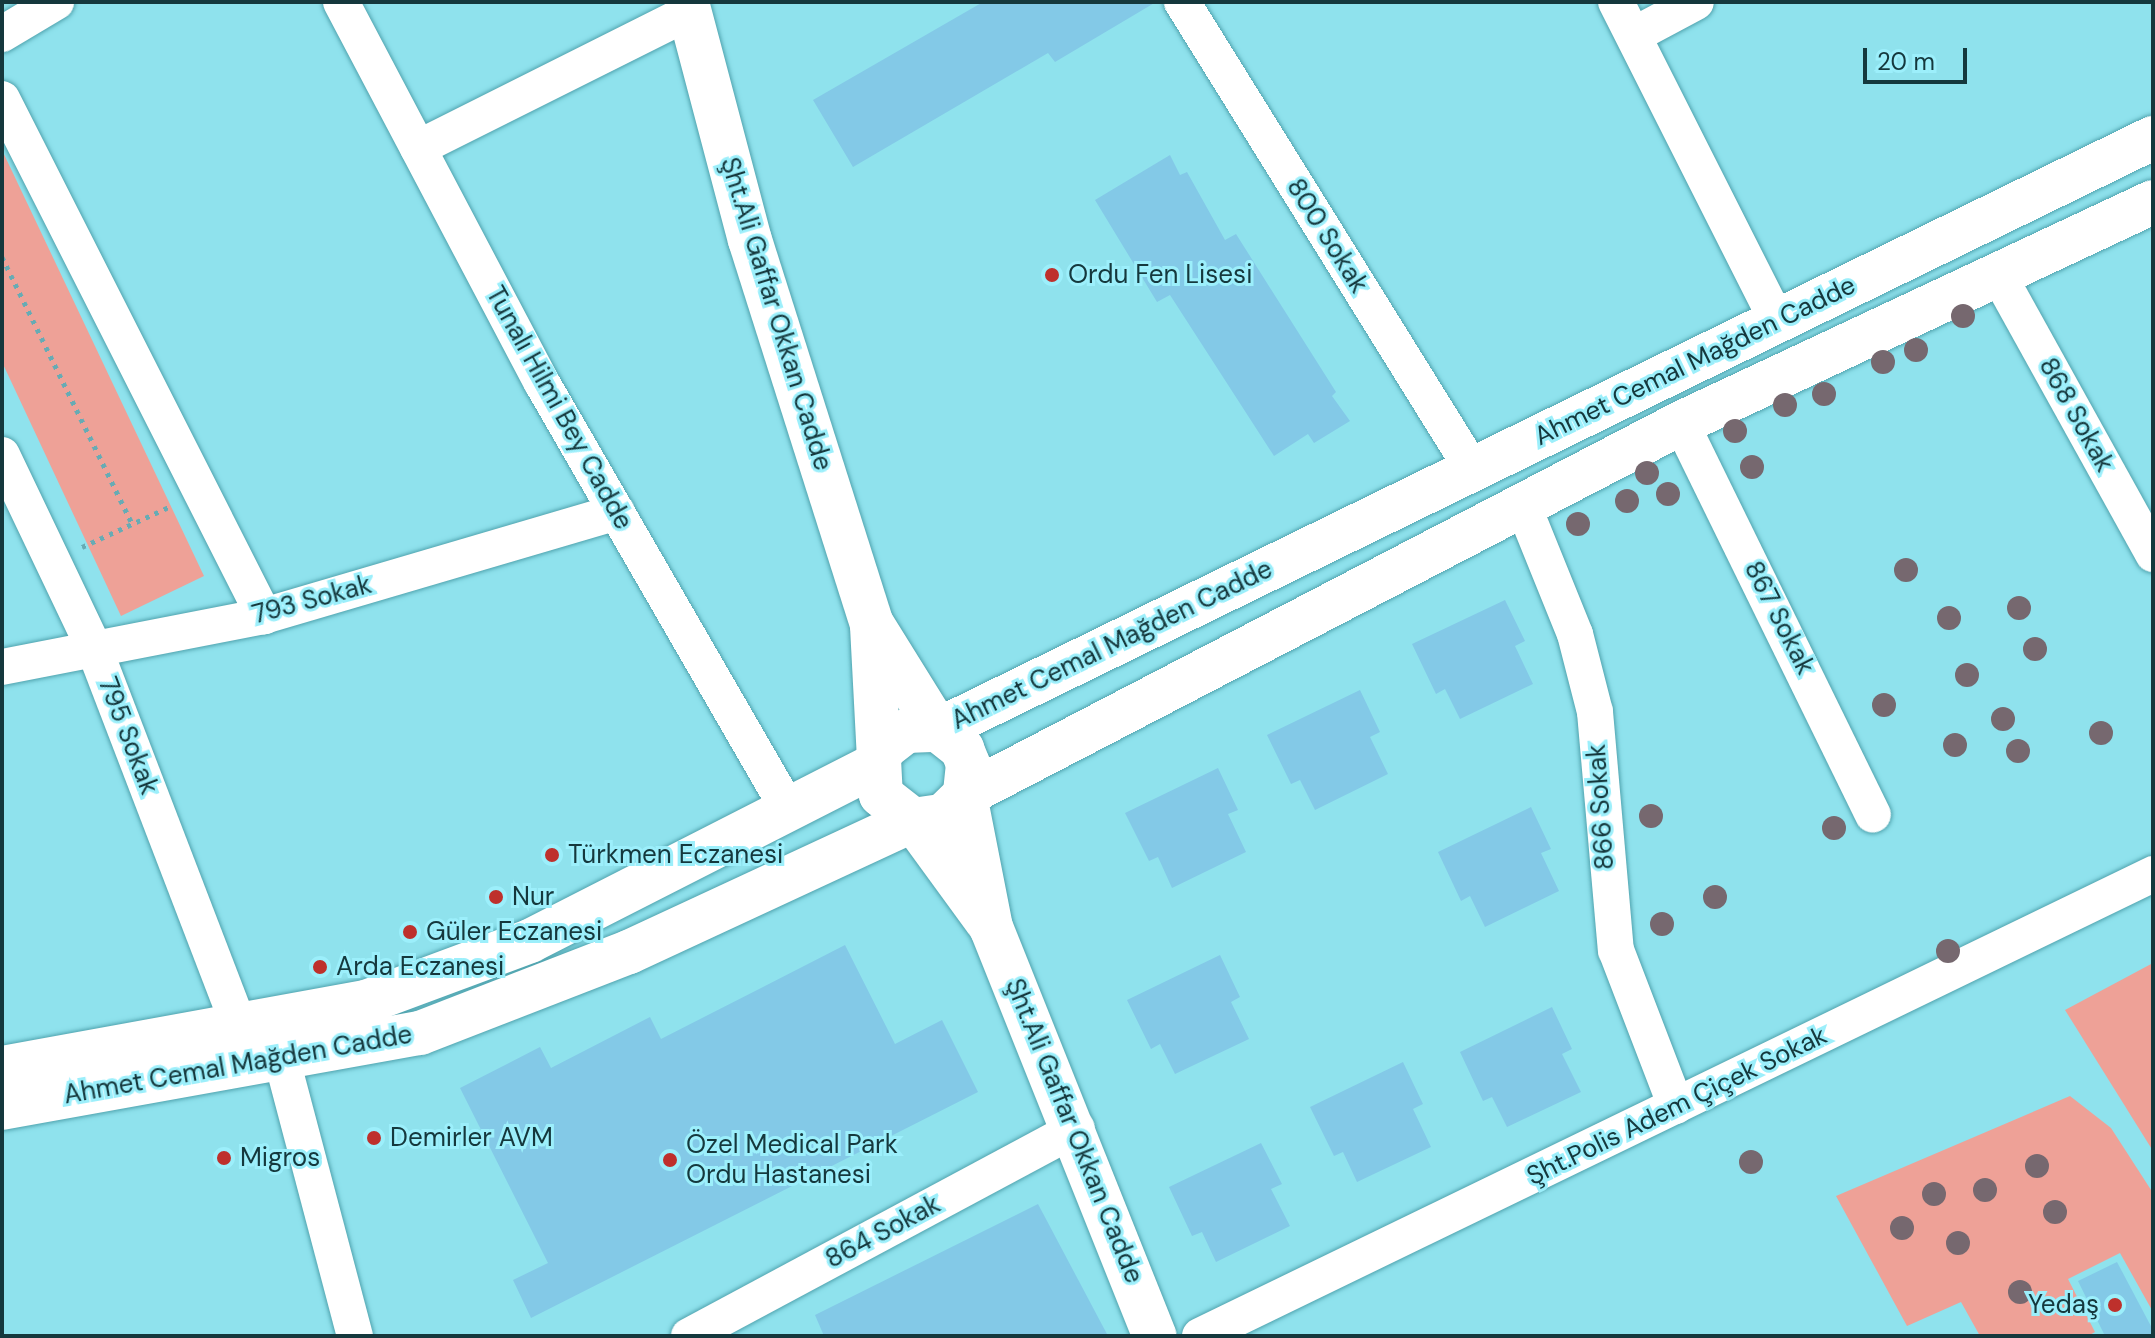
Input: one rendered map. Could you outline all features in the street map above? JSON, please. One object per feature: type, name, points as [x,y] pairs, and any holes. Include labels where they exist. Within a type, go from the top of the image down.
[{"type":"main road","name":"Şht.Ali Gaffar Okkan Cadde","points":[[689,7],[750,240],[872,624],[938,730],[962,749],[969,780],[965,795],[991,927],[1077,1128],[1155,1336]]},
{"type":"main road","name":"Ahmet Cemal Mağden Cadde","points":[[2,1068],[366,1002],[530,941],[877,764],[883,749],[906,731],[938,730],[2153,138]]},
{"type":"main road","name":"Ahmet Cemal Mağden Cadde","points":[[2,1108],[420,1033],[629,952],[913,820],[943,816],[965,795],[1524,508],[1681,423],[2153,202]]},
{"type":"main road","name":"Şht.Ali Gaffar Okkan Cadde","points":[[872,624],[877,764],[887,805],[913,820],[991,927]]},
{"type":"street","points":[[2,34],[56,2]]},
{"type":"street","name":"Tunalı Hilmi Bey Cadde","points":[[341,2],[617,512],[788,809]]},
{"type":"street","name":"800 Sokak","points":[[1182,2],[1473,470]]},
{"type":"street","points":[[1616,2],[1777,321]]},
{"type":"street","points":[[1634,35],[1696,2]]},
{"type":"street","points":[[418,148],[689,7]]},
{"type":"street","points":[[2,99],[264,616]]},
{"type":"street","name":"868 Sokak","points":[[1999,276],[2153,554]]},
{"type":"street","name":"867 Sokak","points":[[1681,423],[1873,815]]},
{"type":"street","name":"795 Sokak","points":[[2,455],[94,648],[238,1024]]},
{"type":"street","name":"866 Sokak","points":[[1524,508],[1575,634],[1595,712],[1616,950],[1676,1106]]},
{"type":"street","name":"793 Sokak","points":[[2,667],[264,616],[617,512]]},
{"type":"street","name":"Şht.Polis Adem Çiçek Sokak","points":[[1200,1336],[2153,874]]},
{"type":"street","points":[[282,1060],[355,1336]]},
{"type":"street","name":"864 Sokak","points":[[689,1336],[1077,1128]]},
{"type":"path","points":[[2,257],[132,524]]},
{"type":"path","points":[[53,561],[201,491]]},
{"type":"shaded area","points":[[2,150],[204,576],[121,616],[2,362]]},
{"type":"shaded area","points":[[2153,963],[2153,1151],[2065,1010]]},
{"type":"shaded area","points":[[2070,1096],[2111,1128],[2153,1193],[2153,1312],[2120,1253],[2068,1279],[2095,1332],[2088,1336],[1980,1336],[1961,1302],[1907,1326],[1836,1196]]},
{"type":"building","points":[[983,2],[1156,2],[1055,62],[1048,53],[853,167],[813,100]]},
{"type":"building","points":[[1170,155],[1180,175],[1187,172],[1225,240],[1236,234],[1336,392],[1332,396],[1350,421],[1314,443],[1308,434],[1274,456],[1170,295],[1157,302],[1095,200]]},
{"type":"building","points":[[1505,600],[1525,641],[1515,646],[1533,684],[1460,719],[1445,689],[1436,694],[1412,644]]},
{"type":"building","points":[[1360,690],[1380,732],[1370,737],[1388,774],[1315,810],[1300,780],[1291,784],[1267,735]]},
{"type":"building","points":[[1218,768],[1238,810],[1228,814],[1246,852],[1172,888],[1158,857],[1149,861],[1125,813]]},
{"type":"building","points":[[1531,807],[1551,849],[1541,853],[1559,891],[1485,927],[1470,896],[1461,901],[1438,852]]},
{"type":"building","name":"Özel Medical Park Ordu Hastanesi","points":[[845,945],[895,1044],[942,1020],[978,1092],[531,1318],[513,1280],[548,1263],[460,1088],[540,1047],[551,1068],[650,1017],[661,1039]]},
{"type":"building","points":[[1220,955],[1240,997],[1231,1002],[1249,1039],[1175,1074],[1160,1044],[1151,1049],[1127,1000]]},
{"type":"building","points":[[1552,1007],[1572,1049],[1562,1054],[1581,1092],[1507,1127],[1492,1097],[1483,1101],[1460,1052]]},
{"type":"building","points":[[1403,1062],[1423,1104],[1413,1109],[1431,1147],[1357,1182],[1343,1152],[1334,1156],[1310,1107]]},
{"type":"building","points":[[1261,1143],[1282,1184],[1271,1189],[1290,1226],[1216,1262],[1202,1232],[1192,1236],[1169,1187]]},
{"type":"building","points":[[1038,1204],[1108,1336],[824,1336],[815,1315]]},
{"type":"building","name":"Yedaş","points":[[2117,1262],[2153,1330],[2153,1336],[2105,1336],[2078,1281]]},
{"type":"place","name":"Ordu Fen Lisesi","points":[[1052,275]]},
{"type":"place","name":"Türkmen Eczanesi","points":[[552,855]]},
{"type":"place","name":"Nur","points":[[496,897]]},
{"type":"place","name":"Güler Eczanesi","points":[[410,932]]},
{"type":"place","name":"Arda Eczanesi","points":[[320,967]]},
{"type":"place","name":"Demirler AVM","points":[[374,1138]]},
{"type":"place","name":"Migros","points":[[224,1158]]},
{"type":"place","name":"Özel Medical Park Ordu Hastanesi","points":[[670,1160]]},
{"type":"place","name":"Yedaş","points":[[2115,1305]]}]
